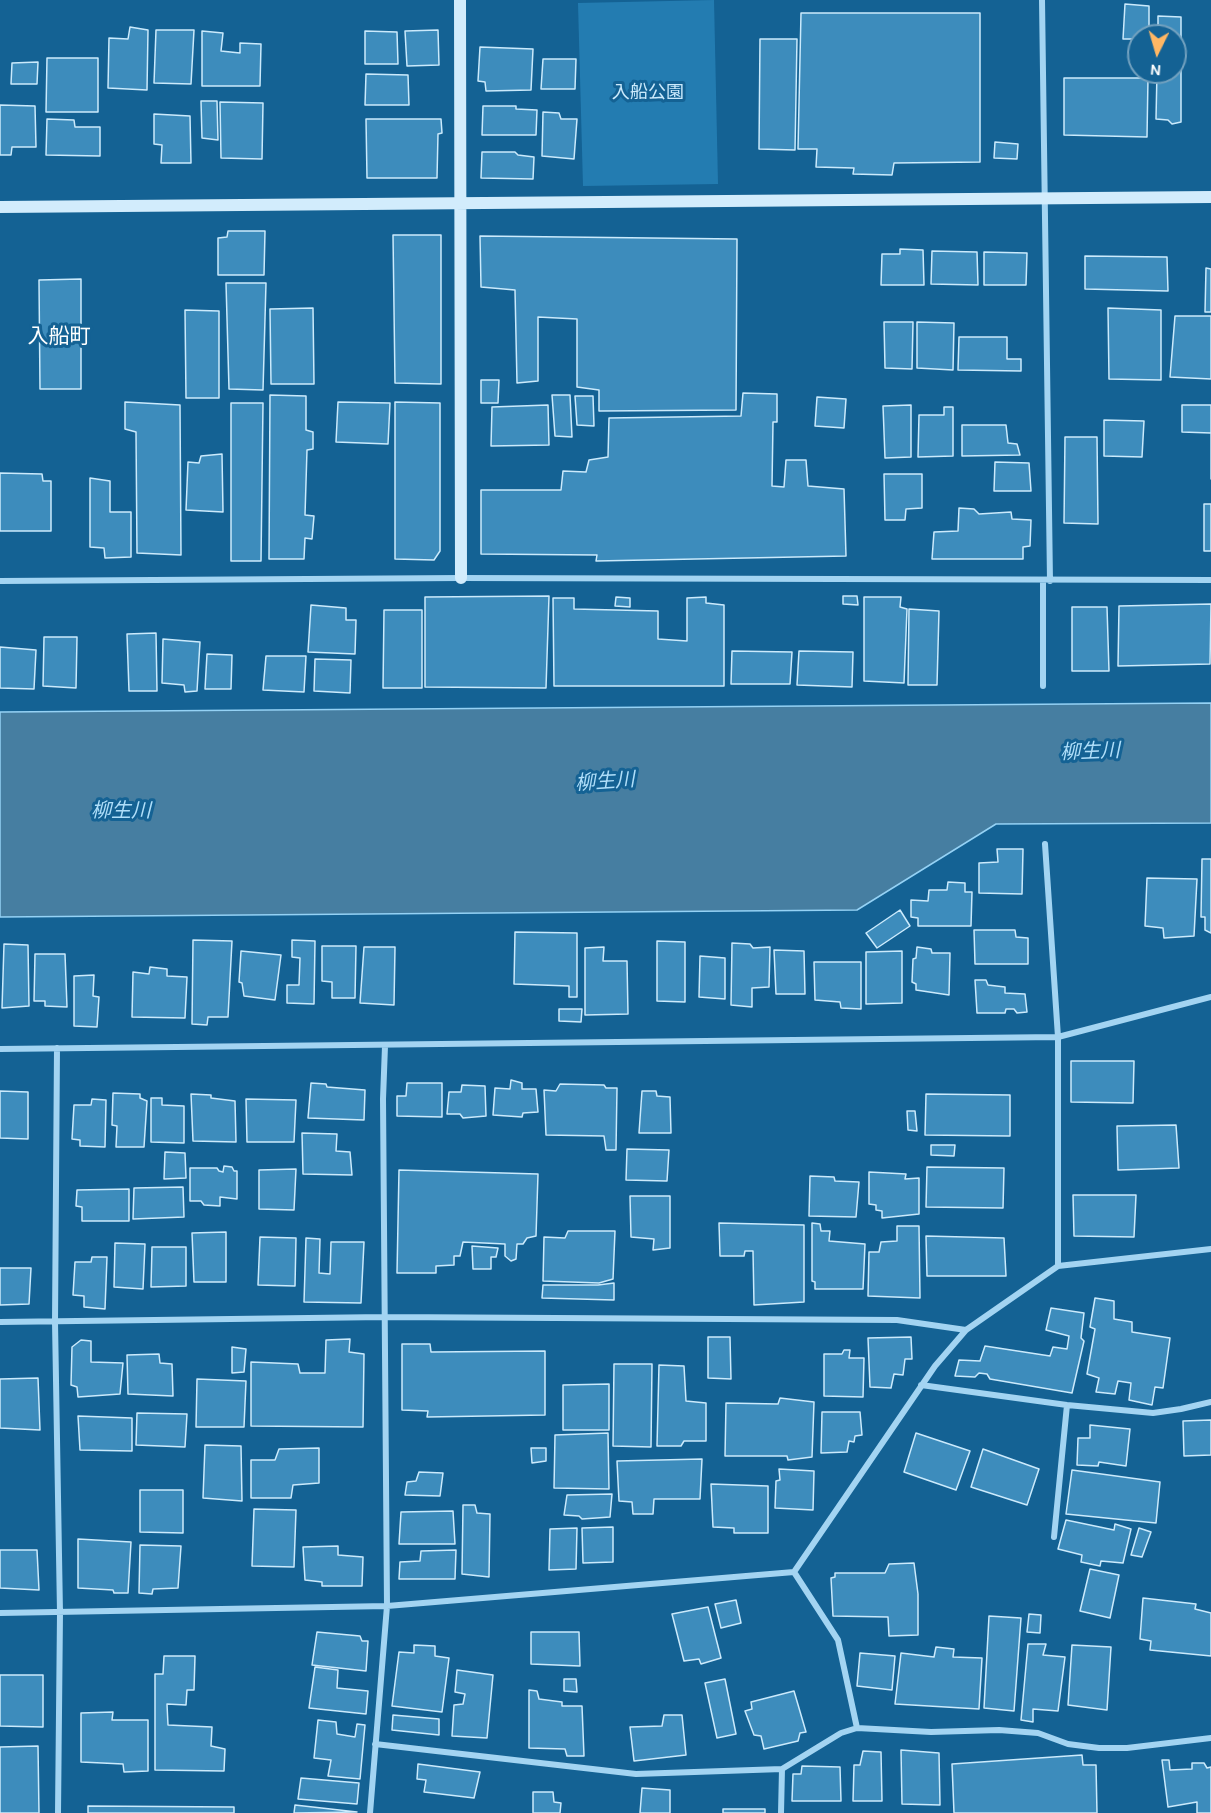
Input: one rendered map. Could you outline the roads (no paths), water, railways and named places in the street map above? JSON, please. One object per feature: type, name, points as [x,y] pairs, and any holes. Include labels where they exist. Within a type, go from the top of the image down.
[{"type":"street","points":[[460,0],[461,578]]},
{"type":"street","points":[[1042,0],[1046,580],[1043,686]]},
{"type":"street","points":[[0,207],[1211,197]]},
{"type":"street","points":[[0,581],[461,578],[1211,580]]},
{"type":"street","points":[[1046,844],[1058,1037],[1058,1266]]},
{"type":"street","points":[[0,1049],[1058,1037],[1211,997]]},
{"type":"street","points":[[370,1813],[387,1606],[383,1100],[385,1046]]},
{"type":"street","points":[[57,1048],[55,1322],[60,1613],[58,1813]]},
{"type":"street","points":[[794,1572],[921,1385],[966,1330],[1058,1266],[1211,1249]]},
{"type":"street","points":[[0,1323],[385,1317],[897,1320],[966,1330]]},
{"type":"street","points":[[921,1385],[1067,1406],[1153,1413],[1181,1410],[1211,1402]]},
{"type":"street","points":[[1054,1537],[1067,1406]]},
{"type":"street","points":[[0,1613],[387,1606],[794,1572]]},
{"type":"street","points":[[794,1572],[838,1640],[857,1728]]},
{"type":"street","points":[[375,1744],[636,1774],[782,1769],[841,1733],[857,1728],[931,1731],[999,1730],[1038,1733],[1068,1744],[1099,1748],[1127,1748],[1211,1738]]},
{"type":"street","points":[[781,1813],[782,1769]]},
{"type":"water","name":"柳生川","points":[[1211,703],[1211,823],[996,824],[857,910],[0,917],[0,712]]},
{"type":"district","name":"入船町","points":[[59,337]]},
{"type":"park label","name":"入船公園","points":[[648,93]]}]
